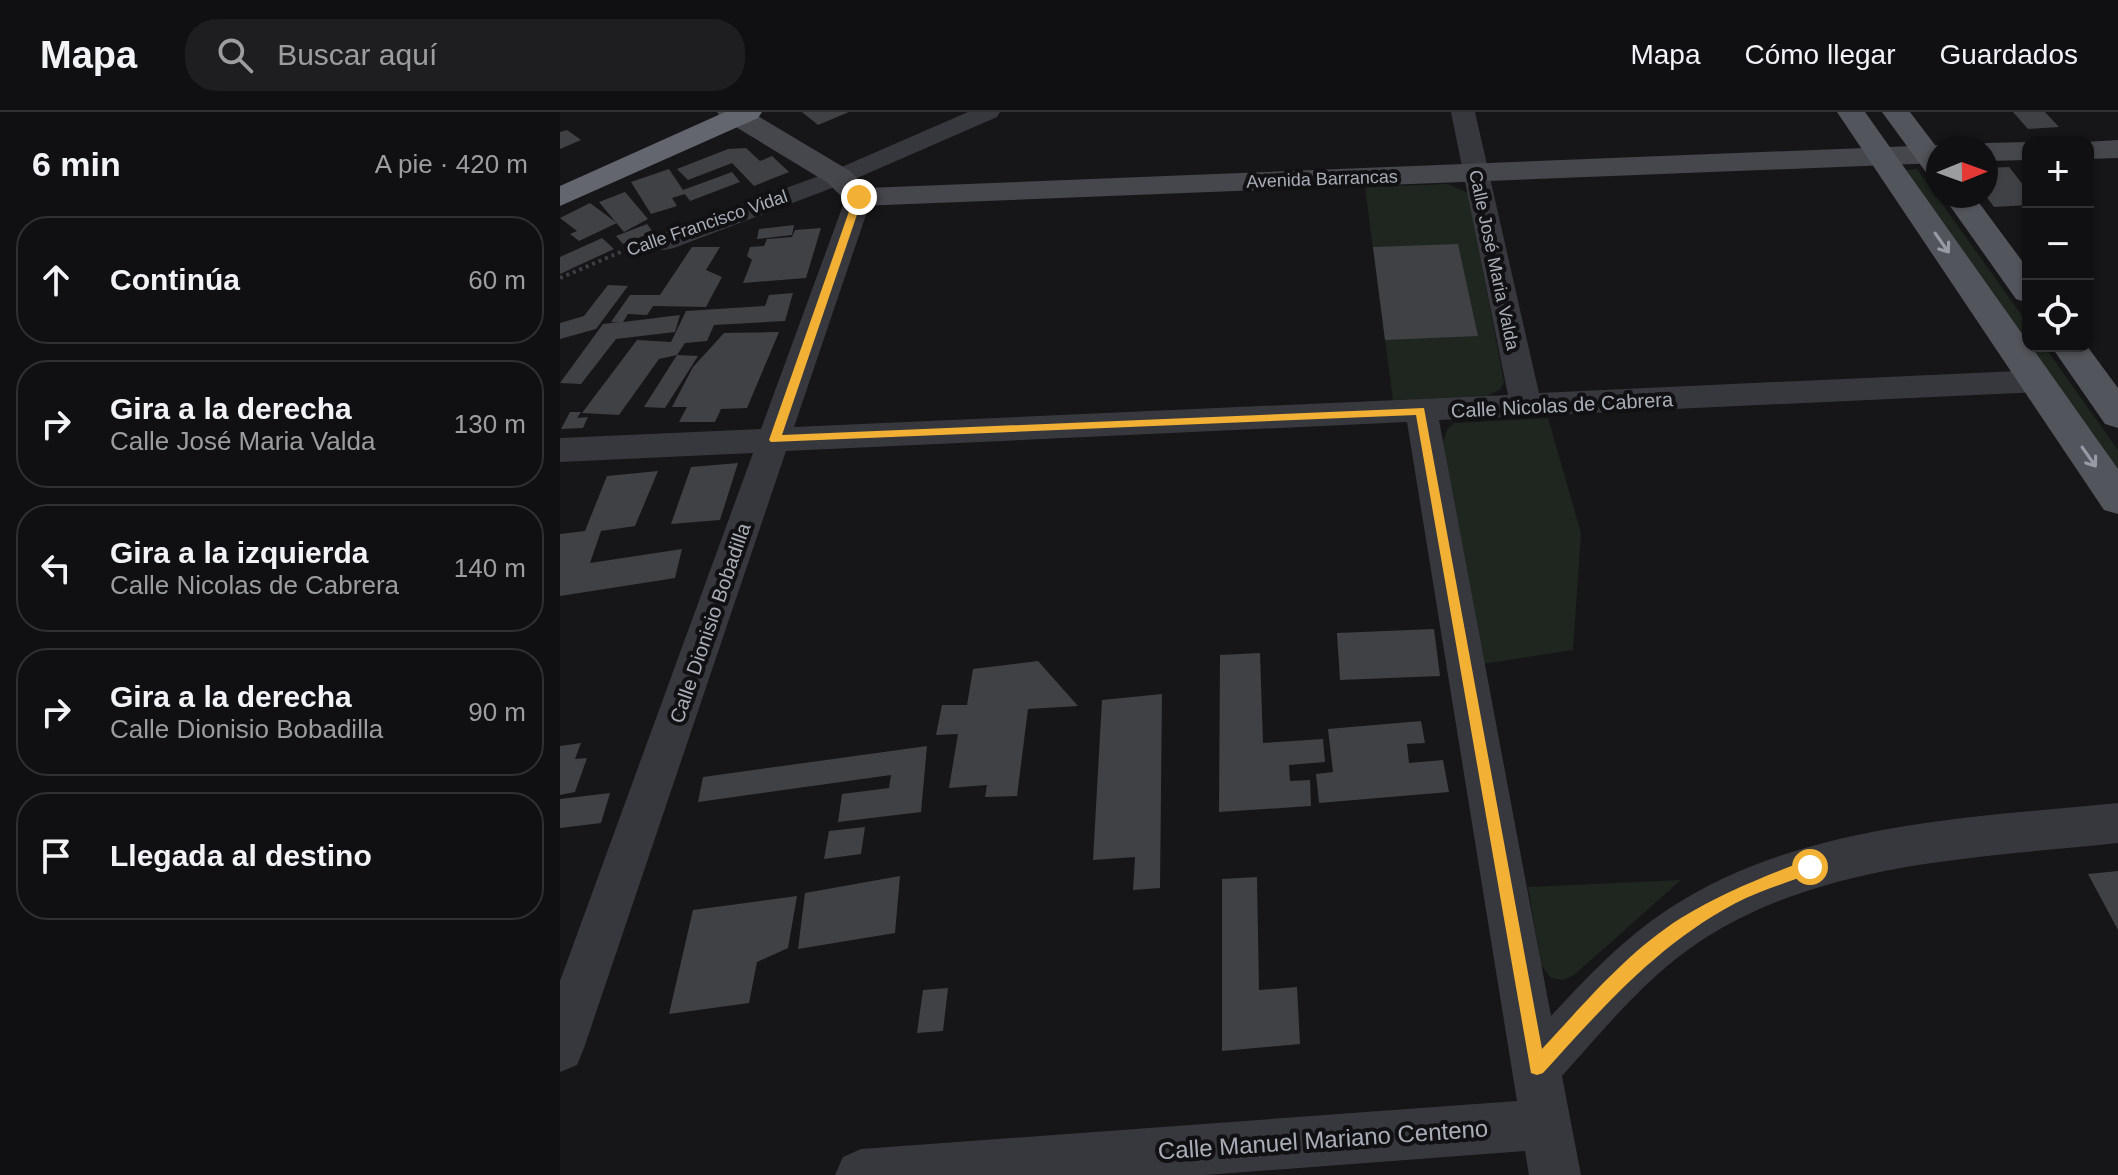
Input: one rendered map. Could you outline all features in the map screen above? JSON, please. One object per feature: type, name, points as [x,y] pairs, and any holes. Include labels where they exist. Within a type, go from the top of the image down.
[{"type":"highway","points":[[560,175],[703,112]]},
{"type":"highway","points":[[560,197],[739,113]]},
{"type":"main road","points":[[1851,112],[2118,499]]},
{"type":"main road","points":[[1896,112],[1926,149]]},
{"type":"main road","points":[[1967,208],[2022,284]]},
{"type":"main road","points":[[2072,352],[2118,415]]},
{"type":"street","name":"Calle Francisco Vidal","points":[[664,242],[849,187],[988,112]]},
{"type":"street","name":"Calle José Maria Valda","points":[[1463,112],[1526,407]]},
{"type":"street","points":[[739,113],[849,187]]},
{"type":"street","points":[[2094,150],[2118,149]]},
{"type":"street","points":[[1998,152],[2022,151]]},
{"type":"street","name":"Avenida Barrancas","points":[[849,187],[1475,174],[1881,156],[1926,159]]},
{"type":"street","name":"Calle Dionisio Bobadilla","points":[[560,1048],[775,440],[849,187]]},
{"type":"street","name":"Calle Nicolas de Cabrera","points":[[560,450],[2037,381]]},
{"type":"street","points":[[1421,411],[1555,1175]]},
{"type":"street","points":[[1537,1067],[1618,979],[1684,925],[1742,892],[1810,867],[1880,851],[2118,823]]},
{"type":"street","name":"Calle Manuel Mariano Centeno","points":[[861,1175],[1546,1124]]},
{"type":"path","name":"Calle Francisco Vidal","points":[[560,278],[656,237],[664,242]]},
{"type":"shaded area","points":[[1917,169],[1926,182],[1926,198],[1906,170]]},
{"type":"shaded area","points":[[1448,184],[1468,193],[1504,382],[1501,389],[1487,396],[1393,400],[1365,187]]},
{"type":"shaded area","points":[[1933,208],[1945,208],[2022,316],[2022,334]]},
{"type":"shaded area","points":[[2034,352],[2048,352],[2118,450],[2118,470]]},
{"type":"shaded area","points":[[1548,418],[1581,533],[1573,650],[1482,664],[1443,442],[1447,430],[1454,423]]},
{"type":"shaded area","points":[[1681,880],[1574,975],[1563,980],[1551,978],[1541,965],[1528,887]]},
{"type":"building","points":[[802,112],[849,112],[818,125]]},
{"type":"building","points":[[2013,112],[2045,112],[2059,127],[2028,129]]},
{"type":"building","points":[[567,130],[581,140],[560,149],[560,132]]},
{"type":"building","points":[[746,148],[760,161],[772,156],[789,172],[754,186],[732,163],[688,180],[677,169],[728,149]]},
{"type":"building","points":[[1998,167],[2009,167],[2022,183],[2022,205],[1998,207]]},
{"type":"building","points":[[669,169],[683,190],[732,172],[740,182],[690,201],[685,194],[672,198],[677,206],[651,214],[631,182]]},
{"type":"building","points":[[625,192],[648,219],[624,232],[599,202]]},
{"type":"building","points":[[590,203],[617,223],[579,241],[570,234],[577,231],[560,218]]},
{"type":"building","points":[[647,224],[653,232],[623,244],[616,236]]},
{"type":"building","points":[[794,225],[792,235],[757,239],[759,229]]},
{"type":"building","points":[[821,228],[806,278],[743,283],[752,260],[747,256],[750,247],[764,246],[767,239],[792,237],[795,230]]},
{"type":"building","points":[[602,238],[614,249],[560,274],[560,257]]},
{"type":"building","points":[[1458,244],[1478,336],[1385,340],[1373,247]]},
{"type":"building","points":[[692,247],[720,247],[706,270],[722,277],[706,307],[653,306],[647,315],[628,314],[623,322],[680,315],[675,332],[616,339],[581,384],[560,383],[603,324],[619,322],[611,322],[630,295],[660,295]]},
{"type":"building","points":[[608,285],[628,286],[596,329],[560,339],[560,323],[584,316]]},
{"type":"building","points":[[793,293],[785,321],[714,325],[707,341],[685,343],[677,355],[659,359],[619,415],[582,413],[637,340],[671,342],[686,311],[765,306],[769,295]]},
{"type":"building","points":[[779,332],[747,408],[721,409],[715,422],[679,422],[687,407],[672,407],[693,367],[724,333]]},
{"type":"building","points":[[677,355],[698,356],[665,408],[644,407]]},
{"type":"building","points":[[570,412],[581,412],[577,418],[588,417],[583,428],[561,429]]},
{"type":"building","points":[[738,463],[720,520],[671,524],[691,467]]},
{"type":"building","points":[[658,471],[635,526],[601,531],[590,563],[682,549],[675,578],[560,596],[560,534],[585,531],[607,476]]},
{"type":"building","points":[[1434,629],[1440,676],[1340,680],[1337,633]]},
{"type":"building","points":[[1260,653],[1263,743],[1323,739],[1325,762],[1289,765],[1290,781],[1310,780],[1311,806],[1219,812],[1220,655]]},
{"type":"building","points":[[1038,661],[1078,706],[1028,709],[1017,796],[985,797],[987,785],[949,788],[958,734],[936,735],[942,705],[967,705],[973,669]]},
{"type":"building","points":[[1162,694],[1160,888],[1133,890],[1135,857],[1093,860],[1102,700]]},
{"type":"building","points":[[1421,721],[1425,743],[1407,744],[1409,763],[1443,760],[1449,792],[1319,803],[1316,774],[1333,772],[1328,729]]},
{"type":"building","points":[[581,743],[575,759],[587,758],[575,792],[560,795],[560,746]]},
{"type":"building","points":[[927,746],[921,812],[838,822],[842,794],[889,788],[891,775],[698,802],[703,777]]},
{"type":"building","points":[[610,793],[601,823],[560,828],[560,799]]},
{"type":"building","points":[[865,827],[861,854],[824,859],[829,831]]},
{"type":"building","points":[[2118,871],[2118,930],[2088,874]]},
{"type":"building","points":[[900,876],[895,933],[798,949],[805,893]]},
{"type":"building","points":[[1257,877],[1259,990],[1297,987],[1300,1044],[1222,1051],[1222,879]]},
{"type":"building","points":[[797,896],[788,948],[757,962],[749,1003],[669,1014],[693,910]]},
{"type":"building","points":[[948,988],[943,1031],[917,1033],[923,990]]},
{"type":"route","points":[[859,197],[775,440],[1421,411],[1537,1067],[1618,979],[1684,925],[1742,892],[1810,867]]}]
